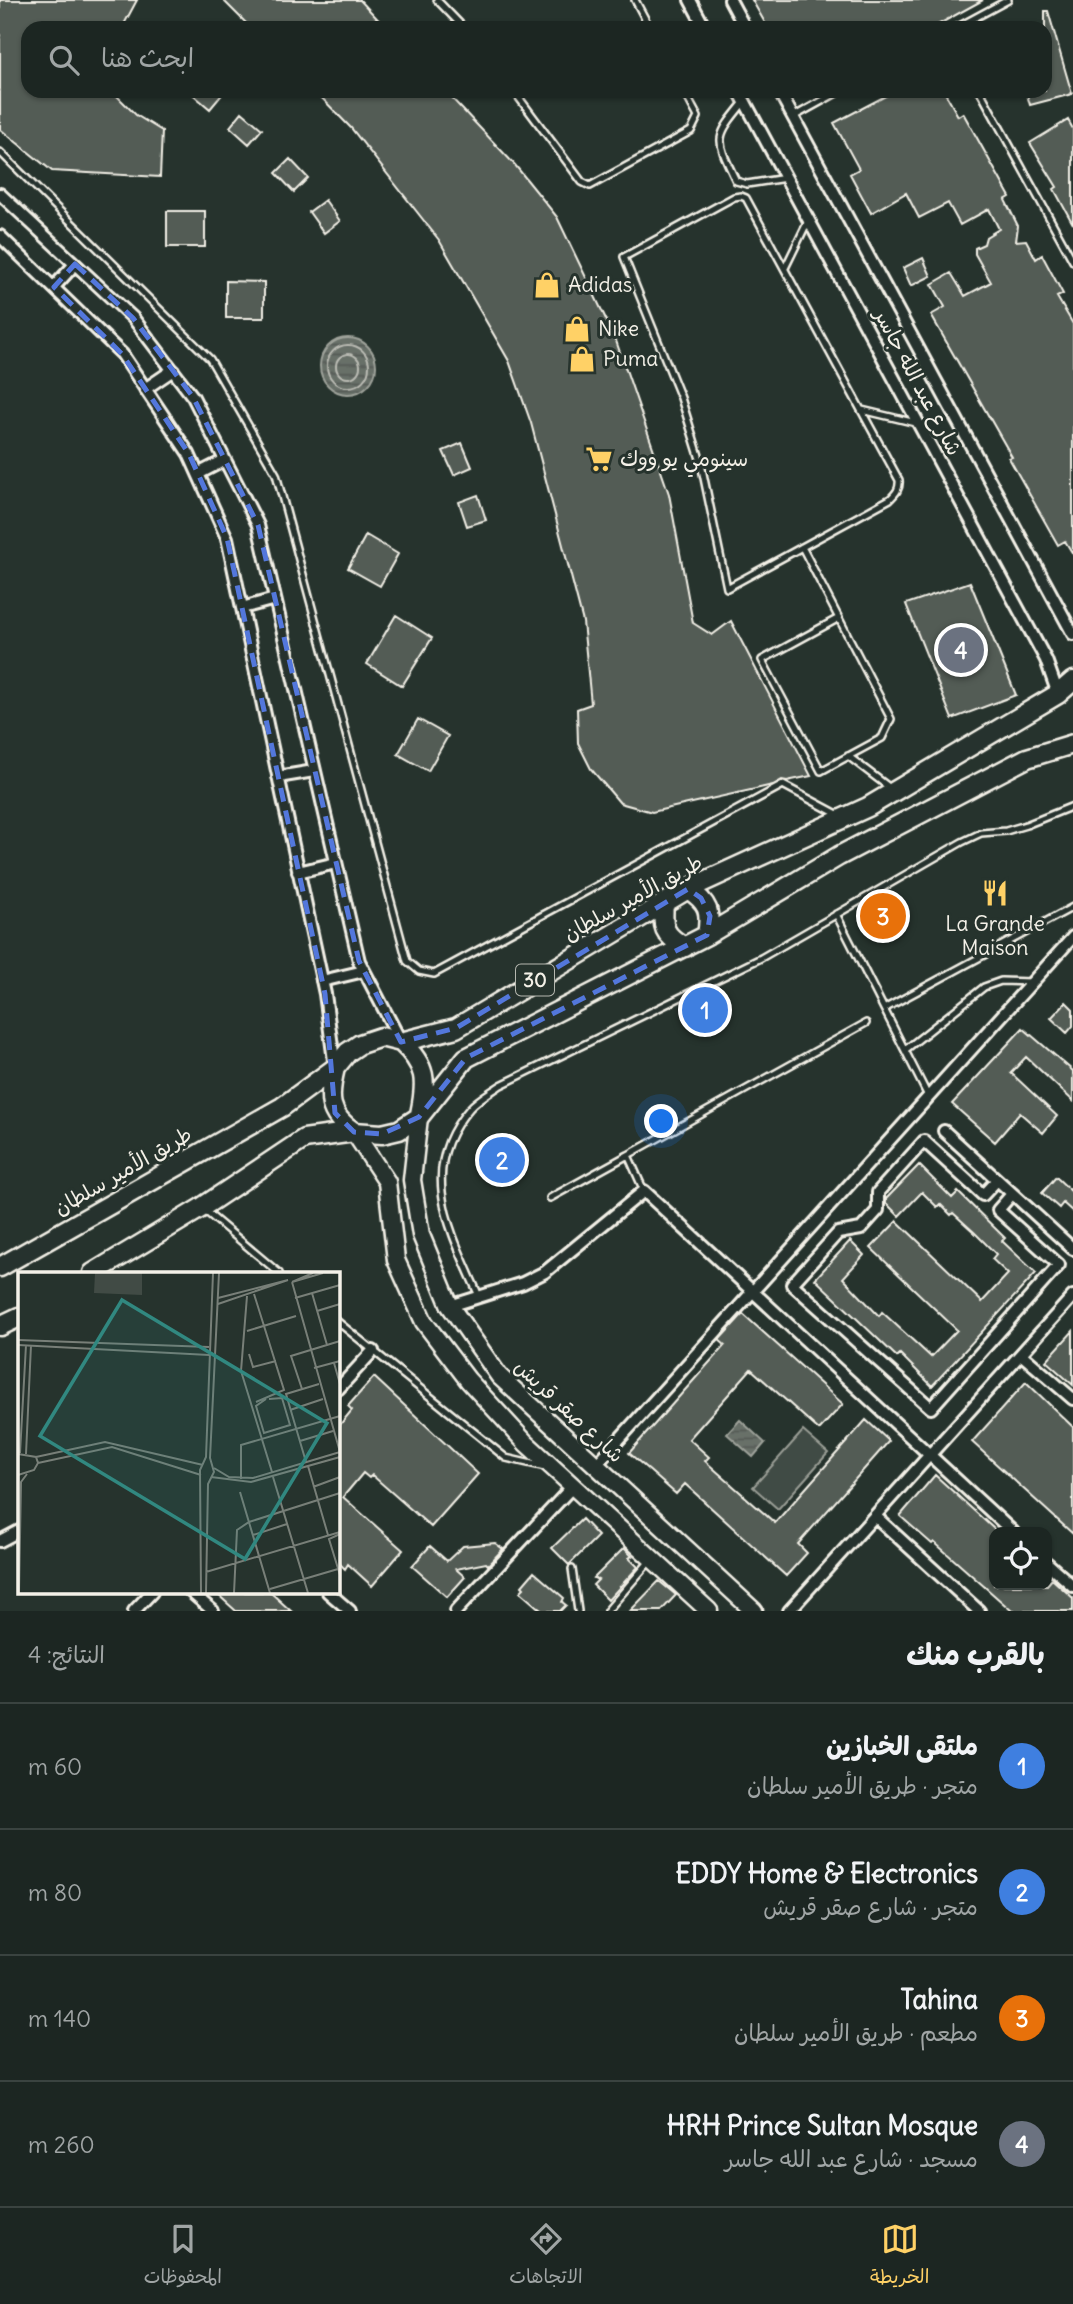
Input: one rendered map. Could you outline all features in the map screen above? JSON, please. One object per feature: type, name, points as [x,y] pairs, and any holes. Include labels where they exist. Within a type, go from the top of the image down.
[{"type":"main road","name":"طريق الأمير سلطان","points":[[9,1268],[282,1107],[335,1068],[348,1052],[360,1044],[381,1037],[401,1042],[456,1028],[688,889],[845,818],[894,791],[1058,694],[1073,681]]},
{"type":"main road","name":"30","points":[[95,1272],[201,1208],[304,1139],[354,1132],[382,1134],[399,1130],[419,1117],[466,1058],[685,947],[839,856],[1027,758],[1073,744]]},
{"type":"main road","points":[[688,889],[701,898],[710,916],[707,935]]},
{"type":"main road","points":[[664,903],[662,923],[670,939],[685,947]]},
{"type":"main road","points":[[401,1042],[415,1055],[422,1070],[425,1088],[419,1117]]},
{"type":"main road","points":[[335,1068],[330,1101],[335,1114],[354,1132]]},
{"type":"street","points":[[690,0],[701,21]]},
{"type":"street","points":[[730,0],[741,21]]},
{"type":"street","name":"شارع عبد الله جاسر","points":[[743,98],[1046,660],[1058,694]]},
{"type":"street","name":"شارع عبد الله جاسر","points":[[783,98],[1073,634]]},
{"type":"street","points":[[0,194],[133,318],[193,397],[258,525],[359,961],[401,1042]]},
{"type":"street","points":[[0,236],[122,354],[189,454],[226,538],[322,981],[335,1068]]},
{"type":"street","points":[[54,287],[75,264]]},
{"type":"street","points":[[145,388],[173,370]]},
{"type":"street","points":[[198,474],[225,460]]},
{"type":"street","points":[[242,608],[275,599]]},
{"type":"street","points":[[278,777],[314,771]]},
{"type":"street","points":[[299,872],[336,863]]},
{"type":"street","points":[[596,1466],[1073,937]]},
{"type":"street","points":[[322,981],[364,971]]},
{"type":"street","name":"شارع صقر قريش","points":[[419,1117],[412,1180],[421,1236],[450,1306],[499,1376],[754,1611]]},
{"type":"street","points":[[944,1131],[1073,1249]]},
{"type":"street","points":[[354,1132],[387,1182],[396,1260],[424,1322],[468,1380],[526,1443],[709,1611]]},
{"type":"street","points":[[997,1180],[983,1195],[925,1141],[878,1192],[878,1210],[861,1229],[838,1233],[792,1284],[931,1408],[1059,1265],[998,1210],[1012,1194]]},
{"type":"street","points":[[450,1306],[523,1283],[545,1272],[644,1191],[1007,1527]]},
{"type":"street","points":[[789,1611],[1073,1296]]},
{"type":"street","points":[[340,1387],[373,1351]]},
{"type":"street","points":[[1021,1354],[1073,1399]]},
{"type":"street","points":[[456,1611],[573,1486]]},
{"type":"street","points":[[875,1516],[979,1611]]},
{"type":"street","points":[[0,1541],[18,1532]]},
{"type":"street","points":[[1052,1568],[1073,1587]]},
{"type":"street","points":[[134,1611],[150,1594]]},
{"type":"street","points":[[193,1594],[213,1611]]},
{"type":"street","points":[[330,1594],[350,1611]]},
{"type":"lane","points":[[437,0],[457,21]]},
{"type":"lane","points":[[635,0],[646,21]]},
{"type":"lane","points":[[969,21],[1007,0]]},
{"type":"lane","points":[[519,98],[582,182],[590,186],[691,131],[698,117],[688,98]]},
{"type":"lane","points":[[741,98],[721,130],[720,147],[736,181],[747,184],[786,178]]},
{"type":"lane","points":[[793,117],[827,98]]},
{"type":"lane","points":[[984,98],[1073,261]]},
{"type":"lane","points":[[0,152],[210,359],[276,474],[407,961],[419,971],[434,974],[783,785],[845,818]]},
{"type":"lane","points":[[741,196],[746,198],[785,268],[900,485],[890,499],[727,588],[705,474],[697,448],[681,398],[624,257],[734,197],[741,196]]},
{"type":"lane","points":[[785,268],[808,219]]},
{"type":"lane","points":[[862,410],[919,423]]},
{"type":"lane","points":[[802,547],[839,618],[891,719],[883,738],[821,771],[762,660],[839,618]]},
{"type":"lane","points":[[848,757],[894,791]]},
{"type":"lane","points":[[479,1296],[449,1227],[440,1191],[442,1161],[454,1133],[471,1107],[501,1085],[761,958],[962,842],[981,833],[1006,831],[1026,825],[1073,806]]},
{"type":"lane","points":[[884,1009],[1073,907]]},
{"type":"lane","points":[[836,914],[928,1097]]},
{"type":"lane","points":[[905,1050],[984,987],[1001,981],[1032,982]]},
{"type":"lane","points":[[551,1198],[866,1023]]},
{"type":"lane","points":[[628,1155],[644,1191]]},
{"type":"lane","points":[[201,1208],[278,1272]]},
{"type":"lane","points":[[340,1324],[506,1458],[554,1469]]},
{"type":"lane","points":[[607,1611],[652,1559]]},
{"type":"lane","points":[[572,1569],[579,1610]]},
{"type":"highlighted area","points":[[75,264],[133,318],[193,397],[258,525],[359,961],[401,1042],[456,1028],[688,889],[701,898],[710,916],[707,935],[466,1058],[419,1117],[382,1134],[354,1132],[335,1113],[325,994],[227,538],[189,454],[122,354],[54,287]]},
{"type":"shaded area","points":[[803,1431],[828,1453],[778,1509],[753,1487]]},
{"type":"water","points":[[343,338],[353,338],[368,346],[374,355],[374,377],[368,386],[353,394],[343,394],[325,382],[320,371],[320,361],[332,343]]},
{"type":"water","points":[[740,1420],[765,1443],[753,1457],[727,1434]]},
{"type":"building","points":[[0,0],[137,0],[126,21],[21,21],[21,98],[119,98],[136,115],[162,131],[160,177],[52,171],[0,129]]},
{"type":"building","points":[[223,0],[360,0],[380,21],[244,21]]},
{"type":"building","points":[[752,0],[983,0],[945,21],[764,21]]},
{"type":"building","points":[[1045,11],[1048,11],[1051,21],[1045,21]]},
{"type":"building","points":[[1052,25],[1072,94],[1030,105],[1028,98],[1052,98]]},
{"type":"building","points":[[197,98],[219,98],[210,109]]},
{"type":"building","name":"سينومي يو ووك","points":[[322,98],[452,98],[515,165],[557,217],[615,338],[669,494],[693,623],[712,635],[731,621],[811,776],[782,780],[773,785],[652,812],[620,803],[591,769],[578,743],[577,709],[591,704],[583,622],[531,423],[509,361],[439,240],[351,128]]},
{"type":"building","points":[[882,98],[948,98],[958,116],[963,113],[1010,197],[1005,200],[1018,226],[1016,241],[1026,240],[1036,259],[1042,255],[1063,294],[1057,297],[1073,324],[1073,554],[1065,541],[1058,545],[1009,458],[1012,457],[931,315],[945,307],[932,284],[951,273],[965,296],[991,282],[975,254],[975,248],[984,244],[986,237],[999,229],[989,209],[960,225],[948,203],[919,218],[906,193],[871,213],[850,174],[859,169],[834,123]]},
{"type":"building","points":[[242,112],[262,129],[249,144],[230,127]]},
{"type":"building","points":[[1068,120],[1073,129],[1073,224],[1054,189],[1057,187],[1030,143]]},
{"type":"building","points":[[290,159],[308,178],[294,192],[276,173]]},
{"type":"building","points":[[325,200],[340,221],[324,233],[309,212]]},
{"type":"building","points":[[167,211],[205,211],[205,247],[167,247]]},
{"type":"building","points":[[923,258],[931,276],[911,286],[903,268]]},
{"type":"building","points":[[226,281],[264,282],[264,318],[226,318]]},
{"type":"building","points":[[462,443],[472,467],[454,475],[443,451]]},
{"type":"building","points":[[478,495],[486,520],[467,526],[459,502]]},
{"type":"building","points":[[366,535],[398,554],[380,586],[348,568]]},
{"type":"building","points":[[970,582],[1016,695],[952,719],[906,604]]},
{"type":"building","points":[[396,615],[432,638],[402,686],[367,664]]},
{"type":"building","points":[[418,719],[448,736],[428,771],[398,754]]},
{"type":"building","points":[[1066,1002],[1073,1009],[1073,1026],[1067,1033],[1051,1018]]},
{"type":"building","points":[[1023,1028],[1073,1071],[1073,1101],[1026,1057],[1011,1073],[1057,1116],[1043,1133],[1020,1113],[995,1142],[952,1104]]},
{"type":"building","points":[[919,1165],[952,1198],[958,1192],[1005,1238],[1002,1241],[1036,1273],[932,1386],[900,1354],[897,1357],[815,1279],[850,1241],[864,1255],[843,1278],[879,1316],[882,1312],[931,1357],[957,1330],[871,1248],[897,1221],[982,1302],[1008,1274],[992,1259],[996,1254],[975,1233],[940,1204],[937,1207],[922,1192],[899,1216],[886,1203],[886,1199]]},
{"type":"building","points":[[1056,1177],[1073,1193],[1073,1212],[1063,1203],[1059,1208],[1042,1193]]},
{"type":"building","points":[[743,1314],[843,1404],[819,1430],[751,1369],[689,1439],[709,1457],[705,1461],[775,1523],[866,1420],[889,1441],[798,1544],[807,1553],[786,1576],[685,1484],[676,1494],[629,1453],[725,1345],[719,1340]]},
{"type":"building","points":[[1073,1331],[1073,1385],[1046,1361]]},
{"type":"building","points":[[374,1377],[478,1474],[431,1527],[372,1475],[369,1478],[363,1473],[343,1497],[403,1550],[372,1586],[348,1564],[345,1569],[340,1564],[340,1425],[352,1410],[348,1406]]},
{"type":"building","points":[[1026,1382],[1073,1427],[1073,1534],[972,1442]]},
{"type":"building","points":[[935,1475],[992,1527],[989,1527],[989,1590],[1052,1590],[1052,1579],[1073,1598],[1073,1611],[1012,1611],[934,1542],[932,1544],[900,1516]]},
{"type":"building","points":[[582,1519],[598,1536],[569,1565],[552,1548]]},
{"type":"building","points":[[495,1543],[503,1549],[488,1565],[486,1563],[456,1569],[465,1577],[447,1597],[412,1566],[430,1546],[447,1561],[463,1546]]},
{"type":"building","points":[[624,1548],[638,1567],[608,1600],[593,1585],[598,1580],[594,1578]]},
{"type":"building","points":[[534,1572],[564,1598],[562,1602],[566,1605],[560,1611],[542,1611],[520,1592]]},
{"type":"building","points":[[659,1581],[676,1595],[661,1611],[630,1611]]},
{"type":"building","points":[[217,1594],[272,1594],[291,1611],[236,1611]]},
{"type":"place","name":"Adidas","points":[[547,285]]},
{"type":"place","name":"Nike","points":[[577,329]]},
{"type":"place","name":"Puma","points":[[582,359]]},
{"type":"place","name":"سينومي يو ووك","points":[[599,459]]},
{"type":"place","name":"HRH Prince Sultan Mosque","points":[[961,650]]},
{"type":"place","name":"La Grande Maison","points":[[995,893]]},
{"type":"place","name":"Tahina","points":[[883,916]]},
{"type":"place","name":"ملتقى الخبازين","points":[[705,1010]]},
{"type":"place","name":"EDDY Home & Electronics","points":[[502,1160]]}]
